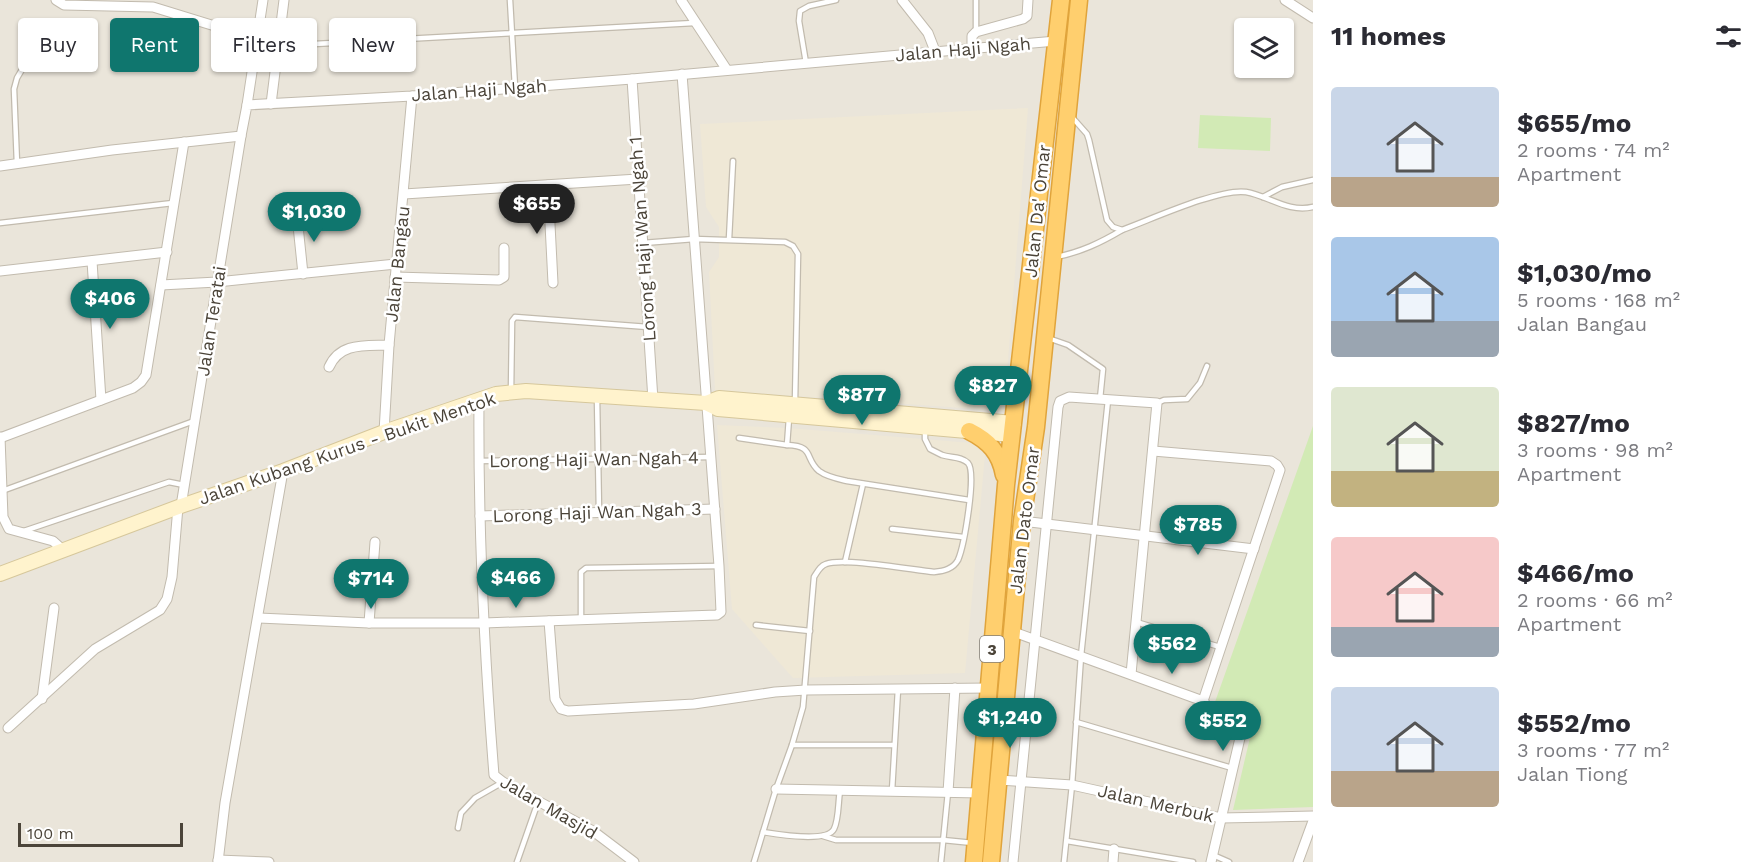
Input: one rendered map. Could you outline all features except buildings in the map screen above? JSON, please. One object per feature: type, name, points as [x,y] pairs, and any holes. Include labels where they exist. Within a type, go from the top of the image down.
[{"type":"highway","name":"Jalan Da' Omar","points":[[1017,429],[1061,0]]},
{"type":"highway","name":"Jalan Dato Omar","points":[[991,862],[1022,521],[1046,337],[1079,0]]},
{"type":"highway","points":[[1022,521],[1027,444],[1017,429],[1030,417],[1041,332],[1048,306]]},
{"type":"highway","name":"Jalan Dato Omar","points":[[974,862],[1006,485],[1017,429]]},
{"type":"highway","points":[[969,431],[985,440],[998,454],[1006,485]]},
{"type":"main road","name":"Jalan Kubang Kurus - Bukit Mentok","points":[[0,574],[384,432],[478,399],[511,392],[597,395],[706,403],[718,398],[792,410]]},
{"type":"main road","points":[[792,410],[1017,429]]},
{"type":"main road","points":[[792,410],[969,431],[1017,429]]},
{"type":"street","points":[[56,0],[64,5],[153,8],[211,25]]},
{"type":"street","points":[[260,18],[263,0]]},
{"type":"street","points":[[282,18],[284,0]]},
{"type":"street","points":[[681,0],[727,70]]},
{"type":"street","points":[[902,0],[928,33],[935,51]]},
{"type":"street","points":[[972,48],[972,36],[976,32],[1027,16],[1028,0]]},
{"type":"street","points":[[1285,0],[1313,18]]},
{"type":"street","name":"Jalan Haji Ngah","points":[[247,105],[412,96],[632,79],[1056,41]]},
{"type":"street","points":[[0,166],[241,136],[252,72]]},
{"type":"street","points":[[271,104],[275,72]]},
{"type":"street","points":[[258,618],[369,623],[484,623],[717,615],[722,608],[682,74]]},
{"type":"street","name":"Lorong Haji Wan Ngah 1","points":[[632,79],[653,400]]},
{"type":"street","name":"Jalan Bangau","points":[[384,432],[389,345],[412,96]]},
{"type":"street","name":"Jalan Teratai","points":[[8,728],[95,650],[160,610],[167,599],[172,577],[179,507],[241,136]]},
{"type":"street","points":[[63,550],[53,541],[9,529],[3,517],[0,438],[133,388],[147,375],[184,142]]},
{"type":"street","points":[[404,194],[638,179]]},
{"type":"street","points":[[548,185],[553,283]]},
{"type":"street","points":[[297,216],[303,274]]},
{"type":"street","points":[[395,277],[499,280],[504,277],[504,248]]},
{"type":"street","points":[[0,271],[167,252]]},
{"type":"street","points":[[92,261],[100,400]]},
{"type":"street","points":[[161,285],[217,282],[396,264]]},
{"type":"street","points":[[329,367],[333,357],[344,349],[389,345]]},
{"type":"street","points":[[1013,862],[1058,407],[1060,401],[1069,398],[1157,403],[1131,674]]},
{"type":"street","points":[[478,399],[484,623]]},
{"type":"street","points":[[1153,451],[1271,462],[1280,470],[1203,701]]},
{"type":"street","points":[[269,862],[218,861],[225,803],[283,471]]},
{"type":"street","name":"Lorong Haji Wan Ngah 3","points":[[480,516],[714,508]]},
{"type":"street","points":[[1022,521],[1254,549]]},
{"type":"street","points":[[369,623],[375,542]]},
{"type":"street","points":[[42,699],[54,608]]},
{"type":"street","points":[[549,621],[555,699],[561,709],[568,711],[694,704],[775,692],[806,690],[989,688]]},
{"type":"street","name":"Jalan Masjid","points":[[484,623],[495,776],[593,831],[634,862]]},
{"type":"street","points":[[1011,631],[1203,701],[1207,706],[1234,716],[1240,726],[1240,738],[1212,858]]},
{"type":"street","points":[[948,792],[955,688]]},
{"type":"street","name":"Jalan Merbuk","points":[[999,780],[1072,785],[1221,818],[1313,816]]},
{"type":"street","points":[[776,789],[980,793]]},
{"type":"street","points":[[1298,862],[1313,821]]},
{"type":"street","points":[[1113,862],[1114,849]]},
{"type":"lane","points":[[510,0],[515,88]]},
{"type":"lane","points":[[806,63],[799,21],[800,11],[809,6],[836,0]]},
{"type":"lane","points":[[976,0],[976,32]]},
{"type":"lane","points":[[317,44],[695,23]]},
{"type":"lane","points":[[17,164],[14,89],[20,72]]},
{"type":"lane","points":[[1067,112],[1087,134],[1108,224],[1122,230]]},
{"type":"lane","points":[[729,239],[733,161]]},
{"type":"lane","points":[[1263,197],[1282,188],[1313,180]]},
{"type":"lane","points":[[1053,257],[1076,253],[1122,230],[1212,197],[1245,192],[1263,197],[1281,206],[1306,209],[1313,207]]},
{"type":"lane","points":[[0,223],[175,203]]},
{"type":"lane","points":[[643,243],[729,239],[785,242],[793,246],[798,254],[792,410],[787,446]]},
{"type":"lane","points":[[511,392],[512,321],[515,317],[648,327]]},
{"type":"lane","points":[[1046,337],[1068,345],[1103,369],[1095,530],[1081,656],[1064,862]]},
{"type":"lane","points":[[1157,403],[1164,400],[1187,399],[1200,383],[1207,366]]},
{"type":"lane","points":[[597,395],[599,512]]},
{"type":"lane","points":[[2,491],[195,420]]},
{"type":"lane","points":[[754,862],[792,745],[806,690],[814,577],[819,568],[828,563],[845,562],[934,572],[945,571],[957,561],[973,475],[969,464],[961,458],[944,456],[930,449],[925,439],[926,427]]},
{"type":"lane","points":[[739,438],[805,449],[820,472],[830,477],[969,500]]},
{"type":"lane","name":"Lorong Haji Wan Ngah 4","points":[[478,461],[710,457]]},
{"type":"lane","points":[[19,533],[169,482],[184,485]]},
{"type":"lane","points":[[845,562],[863,484]]},
{"type":"lane","points":[[892,529],[963,537]]},
{"type":"lane","points":[[581,620],[580,572],[586,568],[719,566]]},
{"type":"lane","points":[[1136,622],[1221,648]]},
{"type":"lane","points":[[756,625],[810,632]]},
{"type":"lane","points":[[892,792],[898,689]]},
{"type":"lane","points":[[1076,722],[1233,768]]},
{"type":"lane","points":[[792,745],[894,745]]},
{"type":"lane","points":[[458,828],[461,813],[475,798],[503,782]]},
{"type":"lane","points":[[822,836],[831,833],[834,828],[840,791]]},
{"type":"lane","points":[[941,862],[948,792]]},
{"type":"lane","points":[[517,862],[538,801]]},
{"type":"lane","points":[[763,832],[822,836],[836,840],[943,840],[976,843]]},
{"type":"lane","points":[[1067,841],[1193,862]]},
{"type":"lane","points":[[1212,858],[1229,862]]},
{"type":"shaded area","points":[[0,0],[1313,0],[1313,862],[0,862]]},
{"type":"shaded area","points":[[1028,108],[1004,411],[715,390],[709,272],[719,257],[719,227],[706,207],[700,124]]},
{"type":"shaded area","points":[[717,425],[788,428],[972,443],[985,455],[965,673],[793,678],[732,609]]},
{"type":"green space","points":[[1200,115],[1271,118],[1270,151],[1198,148]]},
{"type":"green space","points":[[1313,426],[1313,807],[1233,810],[1252,729],[1245,710],[1215,702]]}]
